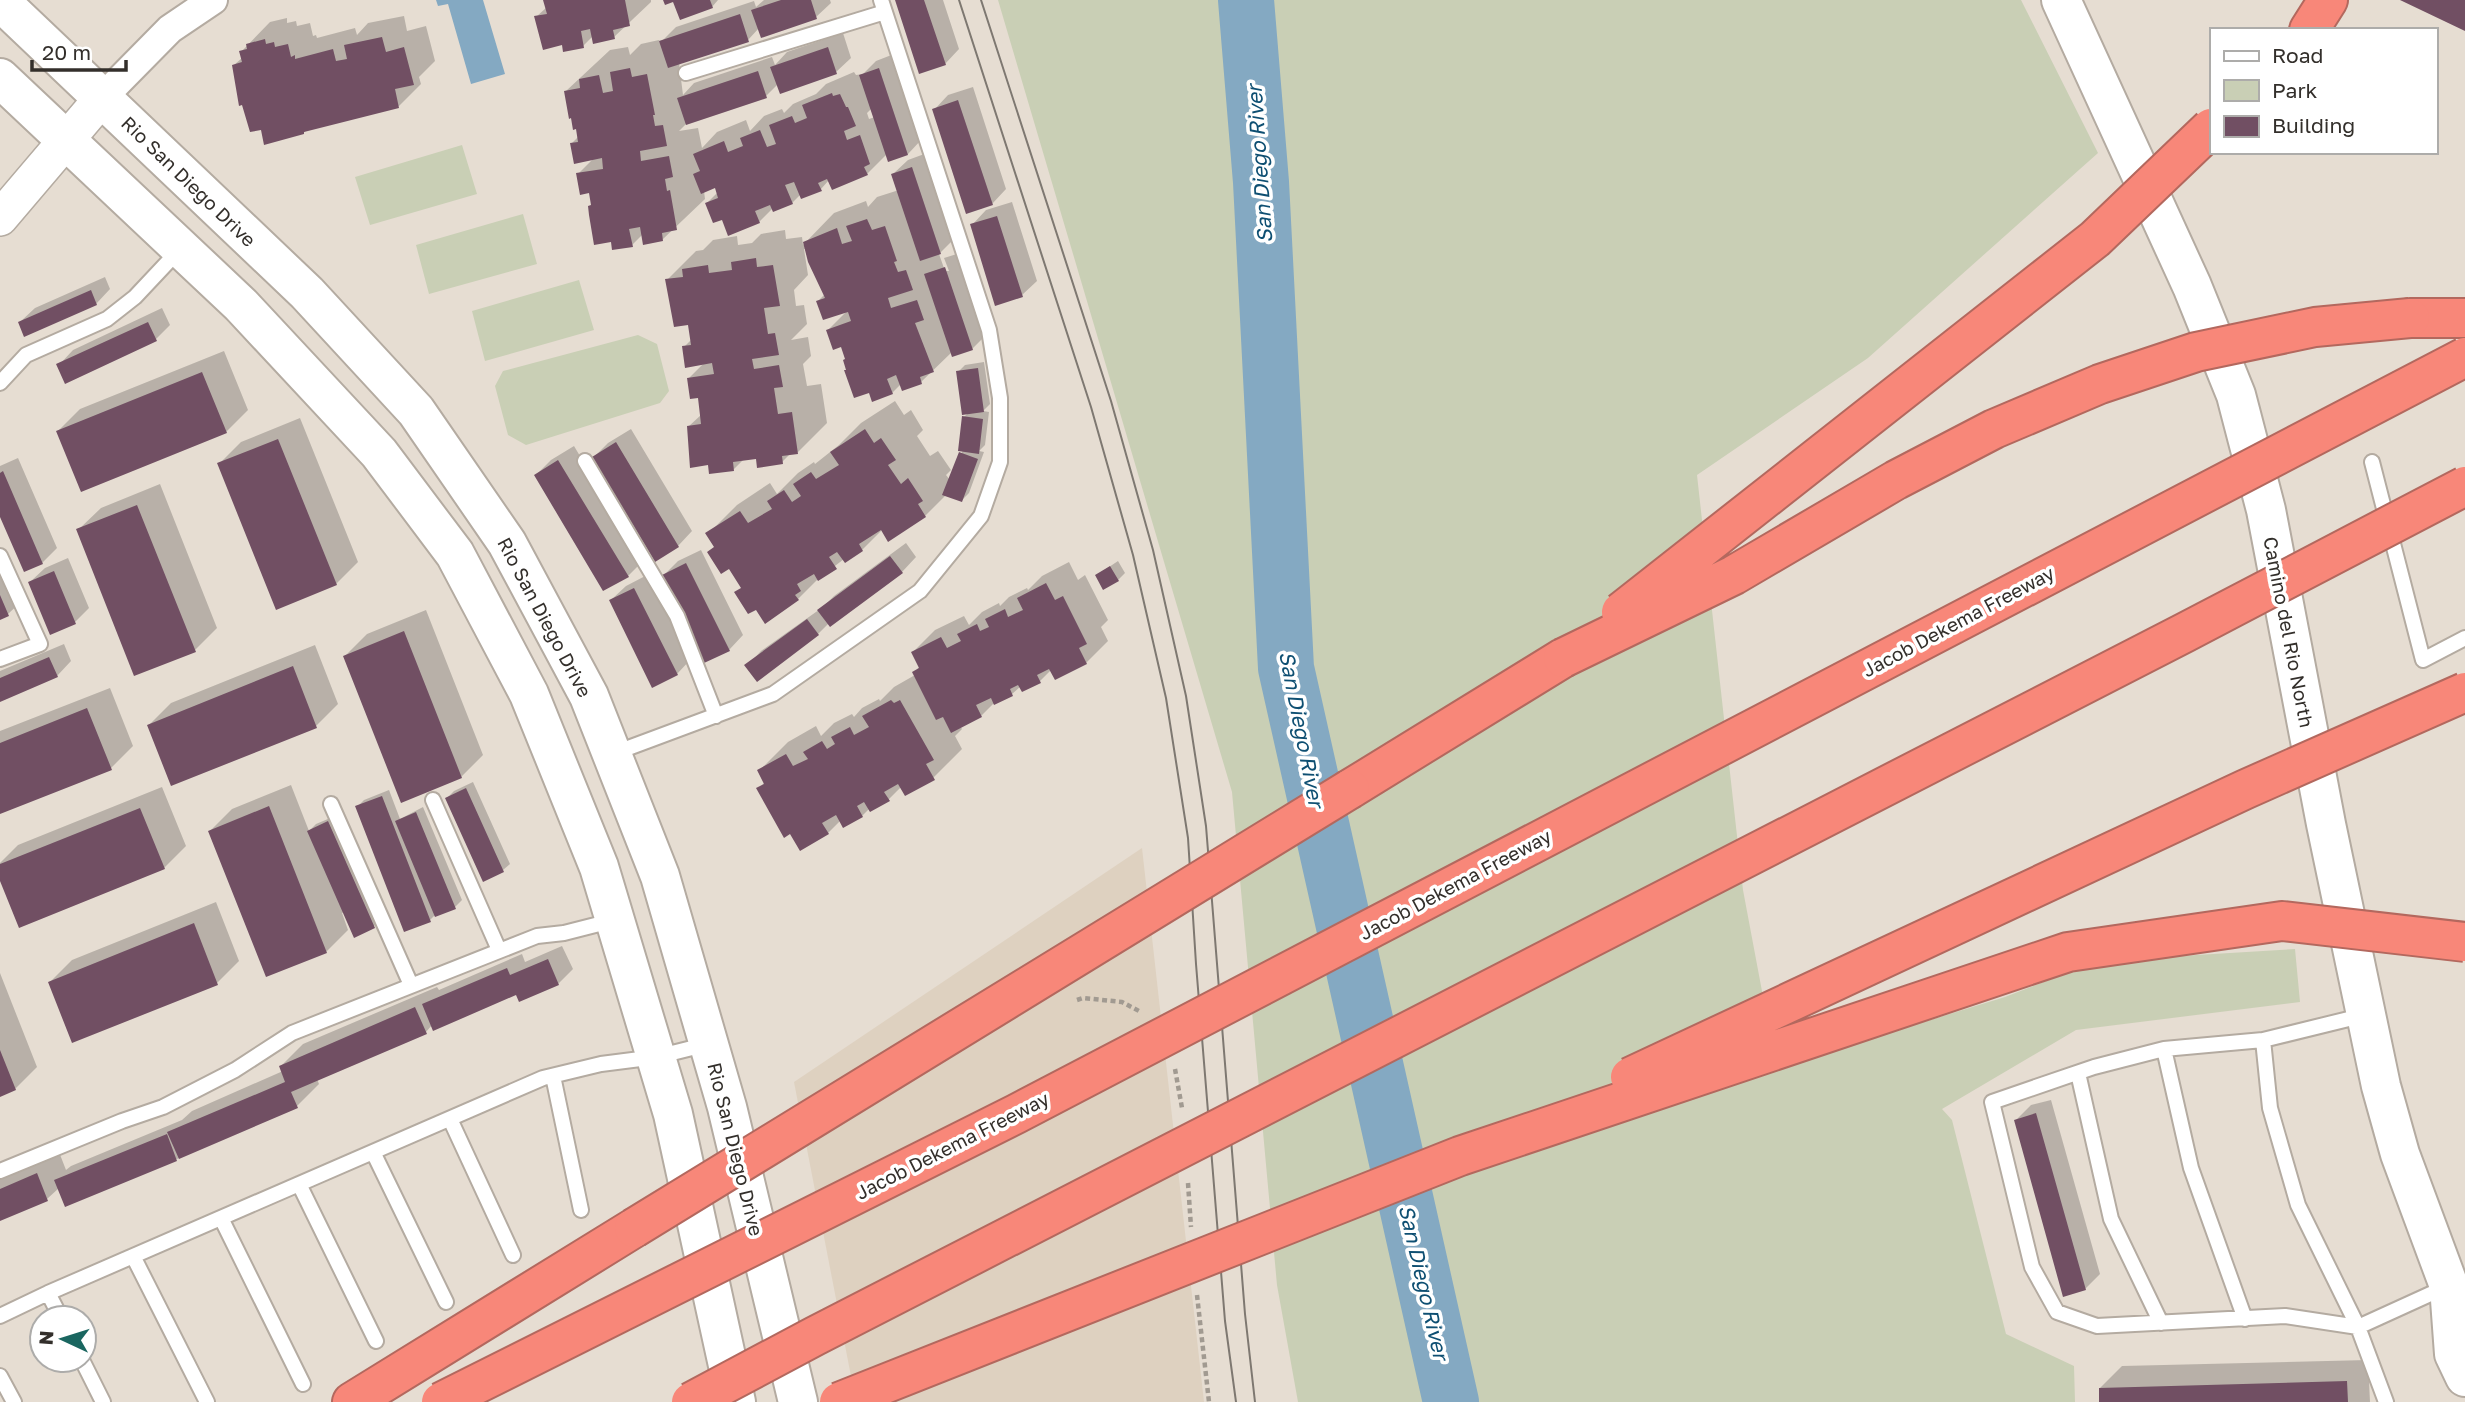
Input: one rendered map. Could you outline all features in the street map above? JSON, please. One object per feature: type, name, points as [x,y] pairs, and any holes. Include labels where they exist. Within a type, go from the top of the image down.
[{"type":"highway","points":[[2310,28],[2328,0]]},
{"type":"highway","points":[[1563,658],[2095,239],[2210,129]]},
{"type":"highway","points":[[352,1402],[1563,658],[1734,575],[1896,480],[1969,442],[2099,384],[2196,352],[2315,327],[2410,318],[2465,318]]},
{"type":"highway","name":"Jacob Dekema Freeway","points":[[441,1402],[1016,1114],[2465,357]]},
{"type":"highway","points":[[691,1402],[2172,640],[2465,486]]},
{"type":"highway","points":[[1460,1156],[2246,789],[2465,692]]},
{"type":"highway","points":[[839,1402],[1460,1156],[2068,952],[2282,921],[2465,942]]},
{"type":"main road","name":"Camino del Rio North","points":[[2061,0],[2192,286],[2236,395],[2266,510],[2365,1015],[2400,1154],[2457,1292],[2454,1354],[2465,1377]]},
{"type":"main road","name":"Rio San Diego Drive","points":[[0,1],[307,293],[416,411],[507,543],[589,696],[660,876],[727,1107],[798,1402]]},
{"type":"main road","points":[[0,78],[241,305],[379,453],[455,554],[529,694],[599,867],[673,1114],[736,1402]]},
{"type":"street","points":[[0,218],[102,98],[170,29],[213,0]]},
{"type":"lane","points":[[612,754],[773,694],[920,591],[981,516],[1000,462],[1000,398],[989,330],[883,6],[686,73]]},
{"type":"lane","points":[[0,383],[26,355],[107,319],[135,297],[181,248]]},
{"type":"lane","points":[[584,461],[677,616],[716,716]]},
{"type":"lane","points":[[2372,462],[2423,660],[2465,638]]},
{"type":"lane","points":[[0,556],[40,643],[0,659]]},
{"type":"lane","points":[[433,800],[499,950]]},
{"type":"lane","points":[[331,804],[411,985]]},
{"type":"lane","points":[[0,1171],[163,1107],[235,1070],[292,1033],[537,936],[564,933],[615,920]]},
{"type":"lane","points":[[2365,1015],[2263,1040],[2164,1049],[2078,1073],[1992,1102],[2032,1267],[2057,1312],[2096,1326],[2286,1316],[2358,1326],[2457,1292]]},
{"type":"lane","points":[[2263,1040],[2270,1108],[2298,1205],[2358,1326],[2386,1402]]},
{"type":"lane","points":[[0,1316],[552,1076],[601,1064],[656,1057],[708,1044]]},
{"type":"lane","points":[[2164,1049],[2191,1168],[2245,1319]]},
{"type":"lane","points":[[2078,1073],[2111,1219],[2161,1323]]},
{"type":"lane","points":[[552,1076],[581,1210]]},
{"type":"lane","points":[[450,1119],[513,1255]]},
{"type":"lane","points":[[373,1152],[446,1302]]},
{"type":"lane","points":[[299,1184],[376,1341]]},
{"type":"lane","points":[[221,1218],[303,1384]]},
{"type":"lane","points":[[133,1256],[207,1402]]},
{"type":"lane","points":[[48,1293],[54,1304]]},
{"type":"lane","points":[[89,1374],[103,1402]]},
{"type":"lane","points":[[0,1376],[14,1402]]},
{"type":"shaded area","points":[[1142,848],[1204,1402],[856,1402],[794,1082]]},
{"type":"green space","points":[[998,0],[2021,0],[2098,153],[1868,358],[1697,475],[1743,890],[1777,1071],[1881,1035],[2005,997],[2097,961],[2295,949],[2300,1002],[2076,1030],[1942,1109],[1952,1120],[2006,1334],[2074,1366],[2075,1402],[1298,1402],[1277,1285],[1232,792]]},
{"type":"green space","points":[[462,145],[477,194],[370,225],[355,177]]},
{"type":"green space","points":[[523,214],[537,264],[429,294],[416,245]]},
{"type":"green space","points":[[579,280],[594,330],[485,361],[472,311]]},
{"type":"green space","points":[[638,335],[657,344],[669,391],[660,403],[526,445],[508,435],[495,386],[503,371]]},
{"type":"water","points":[[436,0],[483,0],[505,74],[471,84],[448,4],[438,6]]},
{"type":"building","points":[[543,0],[625,0],[630,26],[613,30],[615,39],[593,44],[590,29],[581,31],[584,48],[563,52],[562,45],[543,50],[534,16],[547,14]]},
{"type":"building","points":[[663,0],[710,0],[713,8],[680,20],[673,2],[665,5]]},
{"type":"building","points":[[781,0],[811,0],[817,19],[761,38],[751,10]]},
{"type":"building","points":[[895,0],[924,0],[946,65],[919,74]]},
{"type":"building","points":[[2400,0],[2465,0],[2465,31]]},
{"type":"building","points":[[740,14],[749,42],[668,68],[659,41]]},
{"type":"building","points":[[382,37],[386,52],[404,47],[414,85],[395,89],[399,108],[264,145],[261,130],[250,132],[242,105],[239,106],[232,65],[242,62],[239,51],[247,49],[246,44],[265,39],[266,44],[274,42],[275,47],[288,44],[291,57],[295,55],[295,59],[333,49],[336,61],[347,59],[344,45]]},
{"type":"building","points":[[828,47],[837,74],[780,94],[770,67]]},
{"type":"building","points":[[630,68],[632,77],[647,74],[655,126],[663,125],[667,146],[640,151],[641,161],[669,156],[673,177],[665,179],[667,191],[670,190],[677,230],[662,233],[663,241],[643,245],[640,227],[629,229],[633,247],[612,250],[611,242],[594,245],[588,206],[591,205],[589,193],[580,195],[576,173],[603,169],[602,158],[574,164],[570,143],[578,142],[576,129],[573,130],[571,118],[569,119],[564,91],[580,88],[579,79],[599,75],[603,93],[613,91],[610,72]]},
{"type":"building","points":[[879,68],[908,155],[888,162],[859,75]]},
{"type":"building","points":[[758,71],[767,98],[686,125],[677,98]]},
{"type":"building","points":[[832,93],[833,96],[840,94],[848,107],[856,126],[844,131],[847,140],[860,135],[870,164],[864,167],[868,175],[832,190],[827,179],[818,183],[822,191],[801,199],[794,182],[785,185],[793,204],[773,212],[770,205],[755,211],[760,223],[728,236],[722,220],[713,223],[705,203],[718,198],[715,188],[701,194],[693,174],[700,171],[693,154],[724,141],[728,152],[743,146],[740,138],[760,130],[767,147],[776,144],[769,125],[792,116],[795,123],[807,118],[802,105]]},
{"type":"building","points":[[958,100],[993,205],[966,214],[932,109]]},
{"type":"building","points":[[912,167],[941,254],[920,261],[891,174]]},
{"type":"building","points":[[997,216],[1023,297],[995,306],[970,224]]},
{"type":"building","points":[[867,219],[872,230],[885,226],[898,272],[906,270],[913,290],[888,298],[891,308],[917,300],[924,320],[915,323],[934,372],[920,377],[922,384],[902,391],[896,375],[887,379],[893,394],[872,402],[869,393],[854,398],[844,370],[845,359],[841,347],[833,350],[826,330],[851,321],[848,312],[823,320],[816,301],[825,298],[808,262],[803,242],[837,228],[842,244],[852,241],[846,226]]},
{"type":"building","points":[[756,258],[757,267],[773,265],[780,306],[764,308],[768,334],[775,333],[779,355],[752,359],[754,369],[779,365],[783,387],[774,388],[778,414],[792,412],[798,454],[782,456],[783,464],[757,468],[756,459],[733,462],[734,471],[709,474],[708,465],[690,468],[687,426],[701,424],[698,398],[690,399],[687,378],[714,374],[712,363],[685,368],[682,346],[691,345],[688,325],[674,327],[665,279],[683,277],[682,269],[708,265],[709,273],[732,270],[731,262]]},
{"type":"building","points":[[945,267],[973,350],[952,357],[924,274]]},
{"type":"building","points":[[91,290],[97,305],[24,337],[18,322]]},
{"type":"building","points":[[148,322],[157,341],[65,384],[56,364]]},
{"type":"building","points":[[978,368],[984,412],[962,415],[956,371]]},
{"type":"building","points":[[202,372],[227,433],[81,492],[56,431]]},
{"type":"building","points":[[962,416],[983,419],[979,454],[958,451]]},
{"type":"building","points":[[865,429],[874,443],[881,438],[896,460],[888,465],[901,484],[908,478],[923,501],[918,504],[926,517],[888,542],[881,530],[859,544],[863,551],[845,563],[837,552],[829,557],[837,569],[818,581],[814,574],[797,584],[801,591],[795,595],[799,600],[765,624],[756,610],[748,614],[734,592],[741,588],[729,569],[721,574],[707,552],[714,547],[705,533],[740,511],[748,523],[772,509],[767,501],[784,490],[792,502],[801,496],[793,484],[811,472],[816,479],[839,465],[830,452]]},
{"type":"building","points":[[278,439],[337,585],[276,610],[217,463]]},
{"type":"building","points":[[616,442],[679,547],[655,562],[592,457]]},
{"type":"building","points":[[959,452],[978,459],[962,502],[942,495]]},
{"type":"building","points":[[558,460],[629,577],[603,591],[534,475]]},
{"type":"building","points":[[3,471],[43,564],[24,572],[0,517],[0,473]]},
{"type":"building","points":[[137,505],[196,652],[134,676],[76,529]]},
{"type":"building","points":[[890,556],[903,573],[830,627],[817,610]]},
{"type":"building","points":[[686,563],[730,651],[704,663],[662,575]]},
{"type":"building","points":[[1110,566],[1119,581],[1103,590],[1095,575]]},
{"type":"building","points":[[54,571],[76,624],[50,635],[28,582]]},
{"type":"building","points":[[1046,583],[1055,600],[1063,596],[1087,644],[1079,648],[1087,664],[1055,680],[1049,669],[1037,675],[1041,683],[1022,692],[1018,685],[1010,689],[1013,696],[994,705],[991,698],[976,705],[982,717],[951,733],[943,717],[936,720],[912,672],[919,668],[911,652],[941,637],[947,648],[961,641],[957,634],[977,624],[980,631],[989,627],[985,619],[1005,609],[1008,617],[1023,610],[1017,598]]},
{"type":"building","points":[[634,588],[678,675],[652,688],[609,600]]},
{"type":"building","points":[[0,595],[9,616],[0,620]]},
{"type":"building","points":[[807,619],[819,635],[757,682],[744,665]]},
{"type":"building","points":[[404,631],[462,778],[401,803],[343,656]]},
{"type":"building","points":[[49,657],[58,677],[0,702],[0,678]]},
{"type":"building","points":[[293,666],[317,728],[171,786],[147,725]]},
{"type":"building","points":[[891,700],[894,703],[900,700],[934,760],[926,764],[935,780],[905,796],[898,784],[884,792],[890,801],[870,812],[864,802],[857,806],[863,817],[843,828],[836,815],[822,823],[829,834],[800,851],[790,834],[784,838],[756,788],[764,784],[757,770],[786,754],[793,766],[808,759],[803,752],[822,741],[827,749],[835,744],[831,737],[850,727],[854,735],[869,727],[862,716]]},
{"type":"building","points":[[87,708],[112,770],[0,814],[0,743]]},
{"type":"building","points":[[466,788],[504,872],[483,882],[445,798]]},
{"type":"building","points":[[382,796],[431,922],[404,932],[355,806]]},
{"type":"building","points":[[269,806],[327,953],[266,977],[208,831]]},
{"type":"building","points":[[140,808],[165,869],[19,928],[0,881],[0,864]]},
{"type":"building","points":[[416,812],[456,909],[435,917],[395,821]]},
{"type":"building","points":[[328,821],[375,928],[354,938],[307,831]]},
{"type":"building","points":[[194,923],[218,985],[72,1043],[48,982]]},
{"type":"building","points":[[548,959],[559,985],[519,1002],[516,995],[433,1031],[422,1004],[507,968],[510,975]]},
{"type":"building","points":[[415,1007],[427,1034],[291,1092],[298,1108],[179,1159],[167,1132],[285,1082],[279,1066]]},
{"type":"building","points":[[0,1050],[16,1090],[0,1097]]},
{"type":"building","points":[[2036,1113],[2086,1290],[2063,1297],[2014,1120]]},
{"type":"building","points":[[167,1134],[177,1161],[65,1207],[54,1180]]},
{"type":"building","points":[[37,1173],[48,1201],[0,1221],[0,1189]]},
{"type":"building","points":[[2347,1381],[2348,1402],[2099,1402],[2099,1388]]},
{"type":"waterway","name":"San Diego River","points":[[1246,0],[1261,182],[1286,668],[1451,1402]]},
{"type":"tram line","points":[[959,0],[1091,407],[1133,555],[1166,698],[1188,838],[1225,1321],[1236,1402]]},
{"type":"tram line","points":[[981,0],[1111,401],[1153,550],[1186,696],[1206,826],[1245,1314],[1255,1402]]}]
